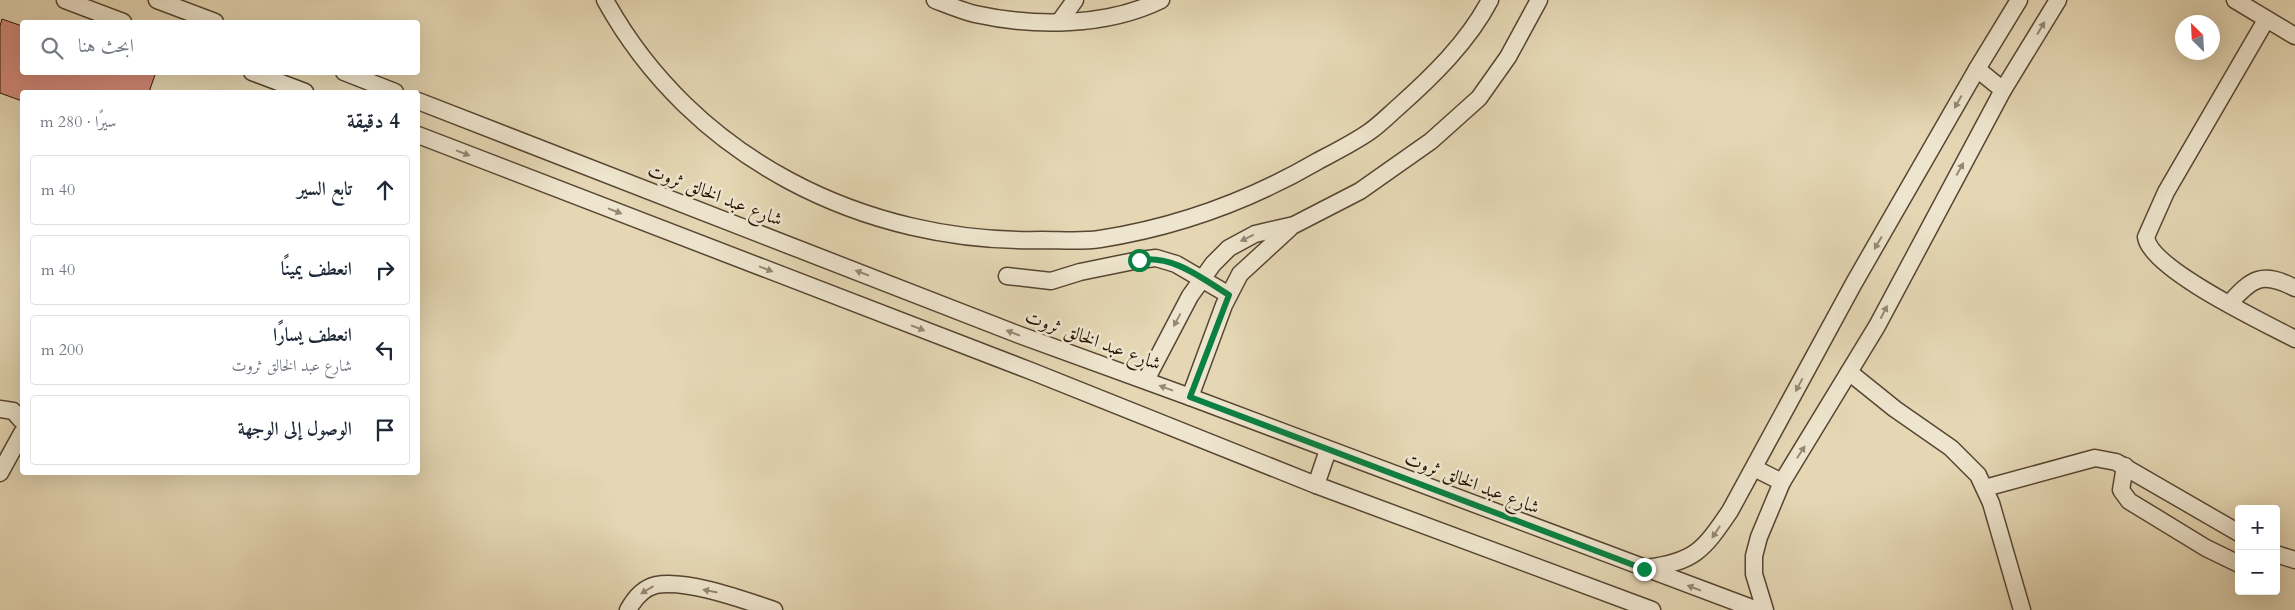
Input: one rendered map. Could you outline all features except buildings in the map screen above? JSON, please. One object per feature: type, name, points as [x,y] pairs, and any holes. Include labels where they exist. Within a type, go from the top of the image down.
[{"type":"street","points":[[65,0],[118,20]]},
{"type":"street","points":[[157,0],[210,20]]},
{"type":"street","points":[[605,0],[636,51],[664,82],[708,127],[764,169],[815,194],[888,222],[937,233],[1007,241],[1098,239],[1172,223],[1218,209],[1275,186],[1369,132],[1429,79],[1479,20],[1490,0]]},
{"type":"street","points":[[935,0],[975,14],[1033,22],[1088,21],[1146,7],[1161,0]]},
{"type":"street","points":[[1060,21],[1075,0]]},
{"type":"street","points":[[1146,380],[1190,296],[1228,248],[1255,234],[1294,225],[1360,191],[1431,142],[1479,98],[1508,57],[1539,0]]},
{"type":"street","points":[[1644,569],[1673,564],[1691,557],[1710,541],[1754,468],[1854,283],[1977,69],[2019,0]]},
{"type":"street","points":[[1765,610],[1754,574],[1754,556],[1759,537],[1782,482],[1877,326],[2003,90],[2058,0]]},
{"type":"street","points":[[2235,0],[2295,36]]},
{"type":"street","points":[[2266,20],[2166,192],[2146,237],[2150,250],[2161,261],[2229,304],[2295,339]]},
{"type":"street","points":[[1977,69],[2003,90]]},
{"type":"street","points":[[260,75],[300,90]]},
{"type":"street","points":[[352,75],[390,90]]},
{"type":"street","name":"شارع عبد الخالق ثروت","points":[[420,102],[1016,334],[1146,380],[1757,610]]},
{"type":"street","points":[[420,136],[1031,371],[1316,486],[1652,610]]},
{"type":"street","points":[[1190,397],[1229,295],[1240,274],[1294,225]]},
{"type":"street","points":[[1007,276],[1051,281],[1097,269],[1156,258],[1164,259],[1229,295]]},
{"type":"street","points":[[2229,304],[2245,285],[2257,280],[2269,278],[2295,288]]},
{"type":"street","points":[[1849,372],[1895,409],[1951,448],[1978,476],[1985,488],[2022,610]]},
{"type":"street","points":[[0,409],[13,411],[20,419]]},
{"type":"street","points":[[0,473],[20,437]]},
{"type":"street","points":[[1316,486],[1328,450]]},
{"type":"street","points":[[1985,488],[2095,458],[2116,462],[2125,466],[2235,532]]},
{"type":"street","points":[[2125,466],[2120,490],[2129,501],[2206,548],[2235,562]]},
{"type":"street","points":[[1754,468],[1782,482]]},
{"type":"street","points":[[2280,555],[2295,560]]},
{"type":"street","points":[[628,610],[634,600],[644,590],[656,585],[668,585],[724,594],[774,610]]},
{"type":"route","points":[[1139,260],[1164,259],[1189,271],[1229,295],[1190,397],[1644,569]]}]
